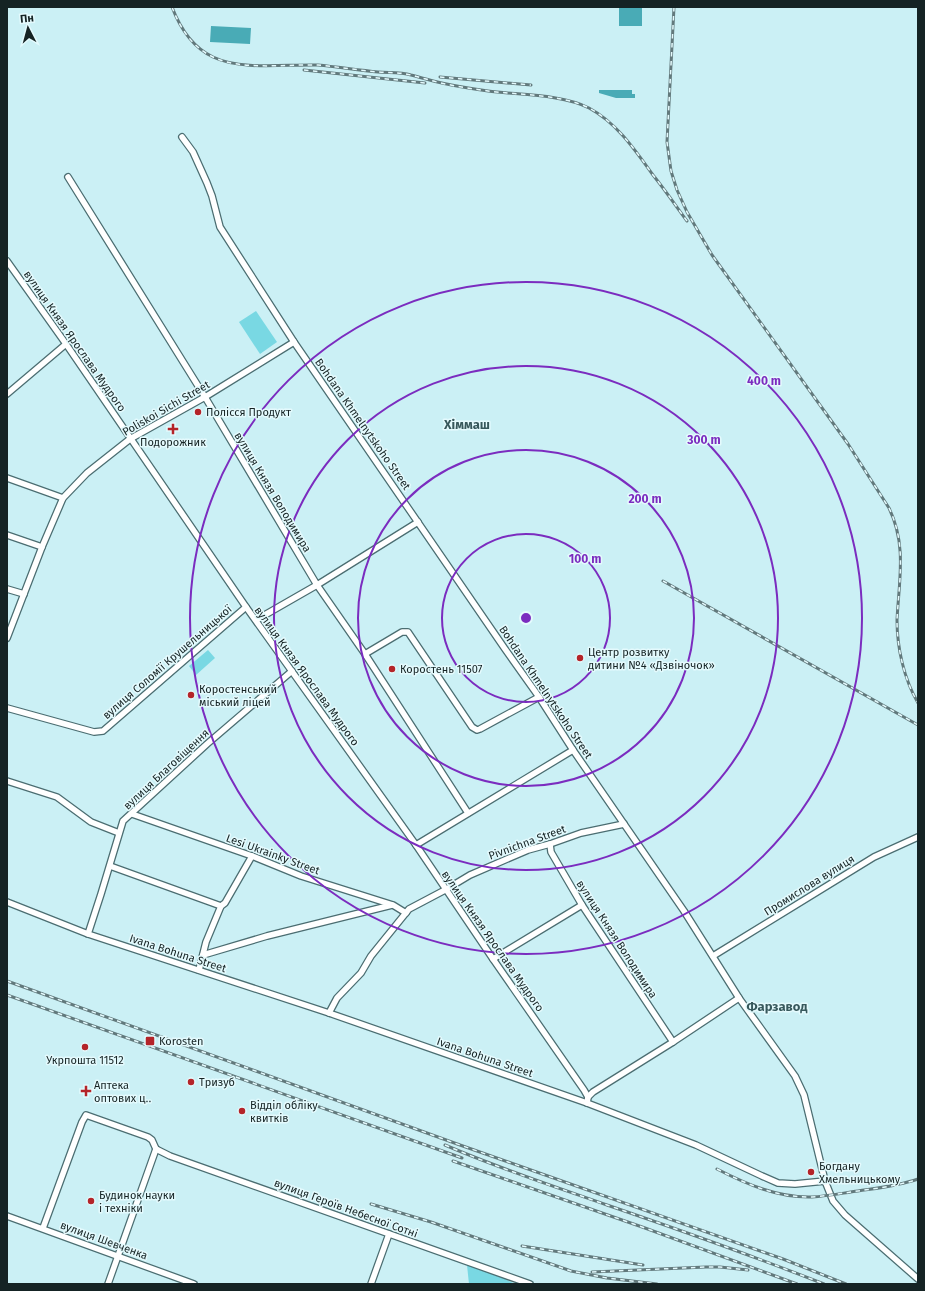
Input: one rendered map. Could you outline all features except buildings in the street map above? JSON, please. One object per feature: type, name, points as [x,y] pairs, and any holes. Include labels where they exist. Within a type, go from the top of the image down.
[{"type":"street","name":"Bohdana Khmelnytskoho Street","points":[[182,137],[193,152],[207,183],[220,227],[294,342],[505,650],[539,697],[573,750],[684,911],[739,998],[795,1076],[804,1095],[825,1180]]},
{"type":"street","name":"вулиця Князя Володимира","points":[[68,178],[205,397],[317,585],[365,654],[468,813]]},
{"type":"street","name":"вулиця Князя Ярослава Мудрого","points":[[7,261],[66,344],[246,606],[527,1006],[588,1100]]},
{"type":"street","name":"Poliskoi Sichi Street","points":[[7,638],[42,547],[63,498],[86,473],[130,439],[205,397],[294,342]]},
{"type":"street","points":[[7,394],[66,344]]},
{"type":"street","points":[[7,478],[63,498]]},
{"type":"street","points":[[256,620],[317,585],[418,522]]},
{"type":"street","points":[[7,535],[42,547]]},
{"type":"street","points":[[7,589],[24,594]]},
{"type":"street","name":"вулиця Соломії Крушельницької","points":[[7,708],[94,732],[103,731],[246,606]]},
{"type":"street","points":[[365,654],[402,632],[408,632],[472,727],[477,730],[480,730],[539,697]]},
{"type":"street","name":"вулиця Благовіщення","points":[[88,934],[123,821],[207,744],[292,671]]},
{"type":"street","points":[[416,846],[573,750]]},
{"type":"street","points":[[7,781],[57,797],[91,822],[119,833]]},
{"type":"street","name":"Lesi Ukrainky Street","points":[[132,814],[252,856],[301,876],[393,904],[406,913]]},
{"type":"street","name":"Pivnichna Street","points":[[330,1013],[337,998],[361,973],[371,956],[413,906],[445,890],[470,875],[528,850],[581,833],[624,824]]},
{"type":"street","name":"Промислова вулиця","points":[[713,956],[874,856],[918,837]]},
{"type":"street","name":"вулиця Князя Володимира","points":[[550,844],[551,852],[582,905],[673,1042]]},
{"type":"street","points":[[199,970],[206,942],[221,906],[225,903],[252,856]]},
{"type":"street","points":[[110,866],[221,906]]},
{"type":"street","name":"Ivana Bohuna Street","points":[[7,902],[88,934],[330,1013],[588,1100],[696,1145],[778,1182],[795,1184],[825,1180]]},
{"type":"street","points":[[202,955],[267,936],[393,904]]},
{"type":"street","points":[[493,959],[582,905]]},
{"type":"street","points":[[588,1100],[593,1092],[673,1042],[739,998]]},
{"type":"street","points":[[43,1228],[86,1115],[148,1136],[152,1140],[156,1149],[108,1284]]},
{"type":"street","name":"вулиця Героїв Небесної Сотні","points":[[156,1149],[170,1156],[530,1284]]},
{"type":"street","points":[[825,1180],[833,1201],[845,1215],[918,1279]]},
{"type":"street","name":"вулиця Шевченка","points":[[7,1216],[194,1284]]},
{"type":"street","points":[[371,1284],[389,1234]]},
{"type":"street","points":[[514,1278],[520,1284]]},
{"type":"shaded area","points":[[619,7],[642,7],[642,26],[619,26]]},
{"type":"shaded area","points":[[211,26],[251,28],[250,44],[210,42]]},
{"type":"shaded area","points":[[599,90],[632,90],[632,94],[635,94],[635,98],[616,98],[599,93]]},
{"type":"shaded area","points":[[256,311],[277,342],[260,354],[239,322]]},
{"type":"shaded area","points":[[208,650],[215,658],[196,675],[189,666]]},
{"type":"shaded area","points":[[467,1265],[505,1279],[515,1284],[469,1284]]},
{"type":"railway","points":[[172,7],[183,29],[199,48],[213,57],[237,64],[264,66],[318,65],[378,72],[403,73],[441,83],[464,87],[540,96],[578,103],[599,114],[617,129],[687,221]]},
{"type":"railway","points":[[674,7],[667,142],[671,171],[677,190],[687,212],[712,255],[848,444],[889,508],[895,522],[900,549],[897,620],[898,641],[905,674],[918,703]]},
{"type":"railway","points":[[304,70],[425,83]]},
{"type":"railway","points":[[440,77],[531,85]]},
{"type":"railway","points":[[663,581],[918,725]]},
{"type":"railway","points":[[7,981],[460,1145],[783,1259],[846,1284]]},
{"type":"railway","points":[[7,995],[462,1158]]},
{"type":"railway","points":[[445,1145],[505,1169],[716,1243],[824,1284]]},
{"type":"railway","points":[[453,1161],[645,1228],[797,1284]]},
{"type":"railway","points":[[717,1169],[751,1185],[775,1193],[799,1197],[824,1196],[880,1188],[918,1179]]},
{"type":"railway","points":[[371,1204],[431,1222],[571,1271],[607,1278],[657,1284]]},
{"type":"railway","points":[[522,1246],[643,1265]]},
{"type":"railway","points":[[592,1272],[706,1267],[748,1270]]},
{"type":"place","name":"Полісся Продукт","points":[[198,412]]},
{"type":"place","name":"Подорожник","points":[[173,429]]},
{"type":"place","name":"Центр розвитку дитини №4 «Дзвіночок»","points":[[580,658]]},
{"type":"place","name":"Коростень 11507","points":[[392,669]]},
{"type":"place","name":"Коростенський міський ліцей","points":[[191,695]]},
{"type":"place","name":"Korosten","points":[[150,1041]]},
{"type":"place","name":"Укрпошта 11512","points":[[85,1047]]},
{"type":"place","name":"Тризуб","points":[[191,1082]]},
{"type":"place","name":"Аптека оптових ц‥","points":[[86,1091]]},
{"type":"place","name":"Відділ обліку квитків","points":[[242,1111]]},
{"type":"place","name":"Богдану Хмельницькому","points":[[811,1172]]},
{"type":"place","name":"Будинок науки і техніки","points":[[91,1201]]},
{"type":"district","name":"Хіммаш","points":[[467,424]]},
{"type":"district","name":"Фарзавод","points":[[777,1006]]}]
